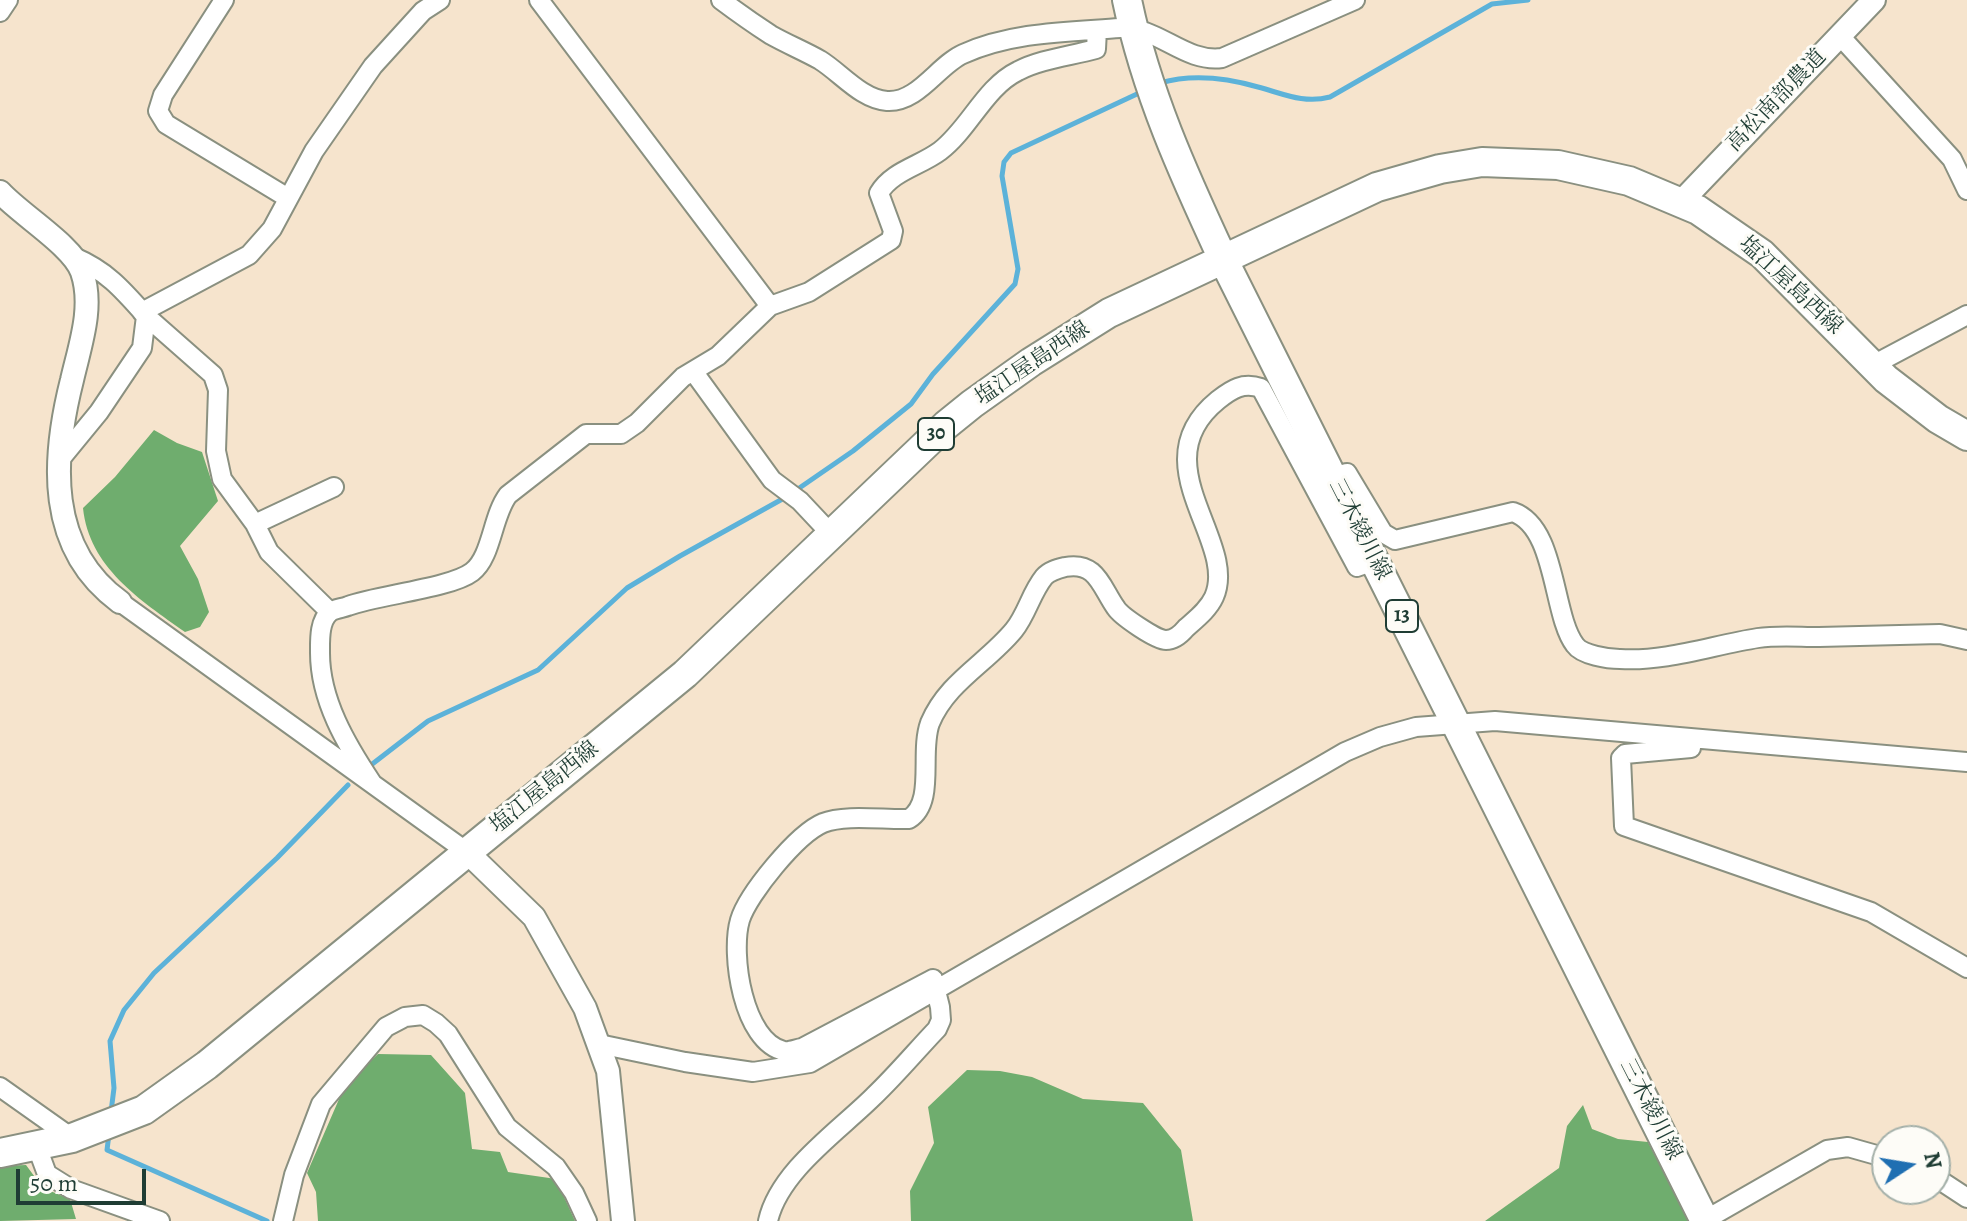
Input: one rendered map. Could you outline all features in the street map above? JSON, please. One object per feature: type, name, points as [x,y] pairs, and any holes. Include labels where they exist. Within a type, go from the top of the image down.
[{"type":"main road","name":"三木綾川線","points":[[1131,14],[1149,85],[1178,163],[1223,259],[1705,1220]]},
{"type":"main road","name":"塩江屋島西線","points":[[0,1153],[72,1138],[144,1110],[194,1074],[685,674],[946,425],[1031,362],[1109,313],[1377,187],[1440,169],[1482,162],[1558,165],[1629,181],[1720,224],[1762,254],[1873,365],[1938,419],[1967,436]]},
{"type":"street","points":[[0,12],[8,0]]},
{"type":"street","points":[[224,0],[163,95],[158,111],[166,124],[288,198]]},
{"type":"street","points":[[144,314],[249,255],[272,229],[314,151],[373,66],[420,6],[440,0]]},
{"type":"street","points":[[539,0],[770,306]]},
{"type":"street","points":[[721,0],[771,35],[821,61],[873,98],[891,101],[918,89],[947,63],[964,53],[1026,35],[1097,30],[1131,14],[1193,56],[1207,60],[1222,58],[1355,0]]},
{"type":"street","name":"高松南部農道","points":[[1680,203],[1874,0]]},
{"type":"street","points":[[372,783],[335,720],[320,671],[322,624],[330,612],[459,579],[474,571],[484,558],[499,506],[508,495],[586,434],[621,434],[637,423],[683,377],[738,339],[770,306],[809,292],[891,240],[893,231],[879,193],[885,182],[939,151],[955,137],[998,86],[1017,71],[1096,49],[1097,30]]},
{"type":"street","points":[[1840,36],[1952,159],[1967,190]]},
{"type":"street","points":[[0,192],[74,257],[97,267],[213,375],[218,390],[216,451],[222,479],[255,524],[269,552],[330,612]]},
{"type":"street","points":[[74,257],[82,272],[87,305],[69,389],[57,490],[64,523],[88,571],[120,602],[467,852],[534,917],[563,965],[608,1071],[623,1221]]},
{"type":"street","points":[[58,462],[99,412],[142,348],[144,314]]},
{"type":"street","points":[[1873,365],[1967,315]]},
{"type":"street","points":[[693,371],[772,480],[800,501],[831,534]]},
{"type":"street","points":[[768,1221],[772,1204],[819,1146],[876,1095],[937,1029],[941,1020],[933,979],[802,1048],[785,1051],[769,1043],[752,1023],[737,940],[740,919],[779,863],[811,830],[825,822],[839,819],[909,819],[917,814],[924,793],[924,748],[938,707],[952,687],[1012,633],[1024,618],[1044,577],[1054,569],[1086,567],[1097,576],[1117,611],[1154,636],[1166,640],[1177,637],[1206,610],[1215,596],[1217,567],[1188,475],[1188,449],[1207,409],[1241,385],[1261,388],[1357,567],[1374,561]]},
{"type":"street","points":[[1332,477],[1347,473],[1383,533],[1395,540],[1513,512],[1523,515],[1533,526],[1552,570],[1567,627],[1575,645],[1583,652],[1620,660],[1761,638],[1940,634],[1967,640]]},
{"type":"street","points":[[255,524],[334,487]]},
{"type":"street","points":[[295,728],[335,720]]},
{"type":"street","points":[[599,1044],[753,1072],[810,1063],[1345,752],[1380,737],[1416,727],[1495,721],[1967,762]]},
{"type":"street","points":[[1700,740],[1699,747],[1625,754],[1621,758],[1624,826],[1871,912],[1967,968]]},
{"type":"street","points":[[283,1221],[294,1175],[321,1104],[386,1027],[405,1017],[423,1015],[448,1034],[507,1127],[556,1167],[574,1193],[587,1221]]},
{"type":"street","points":[[0,1087],[72,1138]]},
{"type":"street","points":[[37,1147],[47,1174],[71,1189],[160,1221]]},
{"type":"street","points":[[1705,1220],[1827,1150],[1848,1147],[1871,1153]]},
{"type":"green space","points":[[154,430],[202,452],[218,501],[180,546],[198,579],[209,612],[200,627],[185,632],[135,594],[106,565],[87,529],[83,508],[115,477]]},
{"type":"green space","points":[[378,1054],[431,1055],[465,1093],[472,1149],[500,1152],[508,1172],[556,1179],[575,1221],[318,1221],[316,1192],[307,1173],[346,1083]]},
{"type":"green space","points":[[967,1070],[1000,1071],[1032,1077],[1083,1099],[1143,1103],[1181,1150],[1193,1221],[911,1221],[910,1191],[934,1143],[928,1107]]},
{"type":"green space","points":[[1583,1105],[1592,1129],[1618,1139],[1648,1142],[1689,1221],[1485,1221],[1559,1168],[1567,1126]]},
{"type":"green space","points":[[26,1165],[43,1188],[70,1199],[76,1219],[0,1221],[0,1166]]},
{"type":"waterway","points":[[1160,83],[1184,79],[1222,79],[1303,99],[1330,97],[1492,4],[1528,0]]},
{"type":"waterway","points":[[795,491],[853,451],[911,404],[933,374],[1015,284],[1018,269],[1002,176],[1004,162],[1011,153],[1137,94]]},
{"type":"waterway","points":[[371,765],[428,721],[538,670],[627,588],[786,497]]},
{"type":"waterway","points":[[111,1112],[114,1088],[110,1041],[124,1010],[154,973],[277,858],[348,785]]},
{"type":"waterway","points":[[109,1134],[107,1150],[267,1221]]}]
